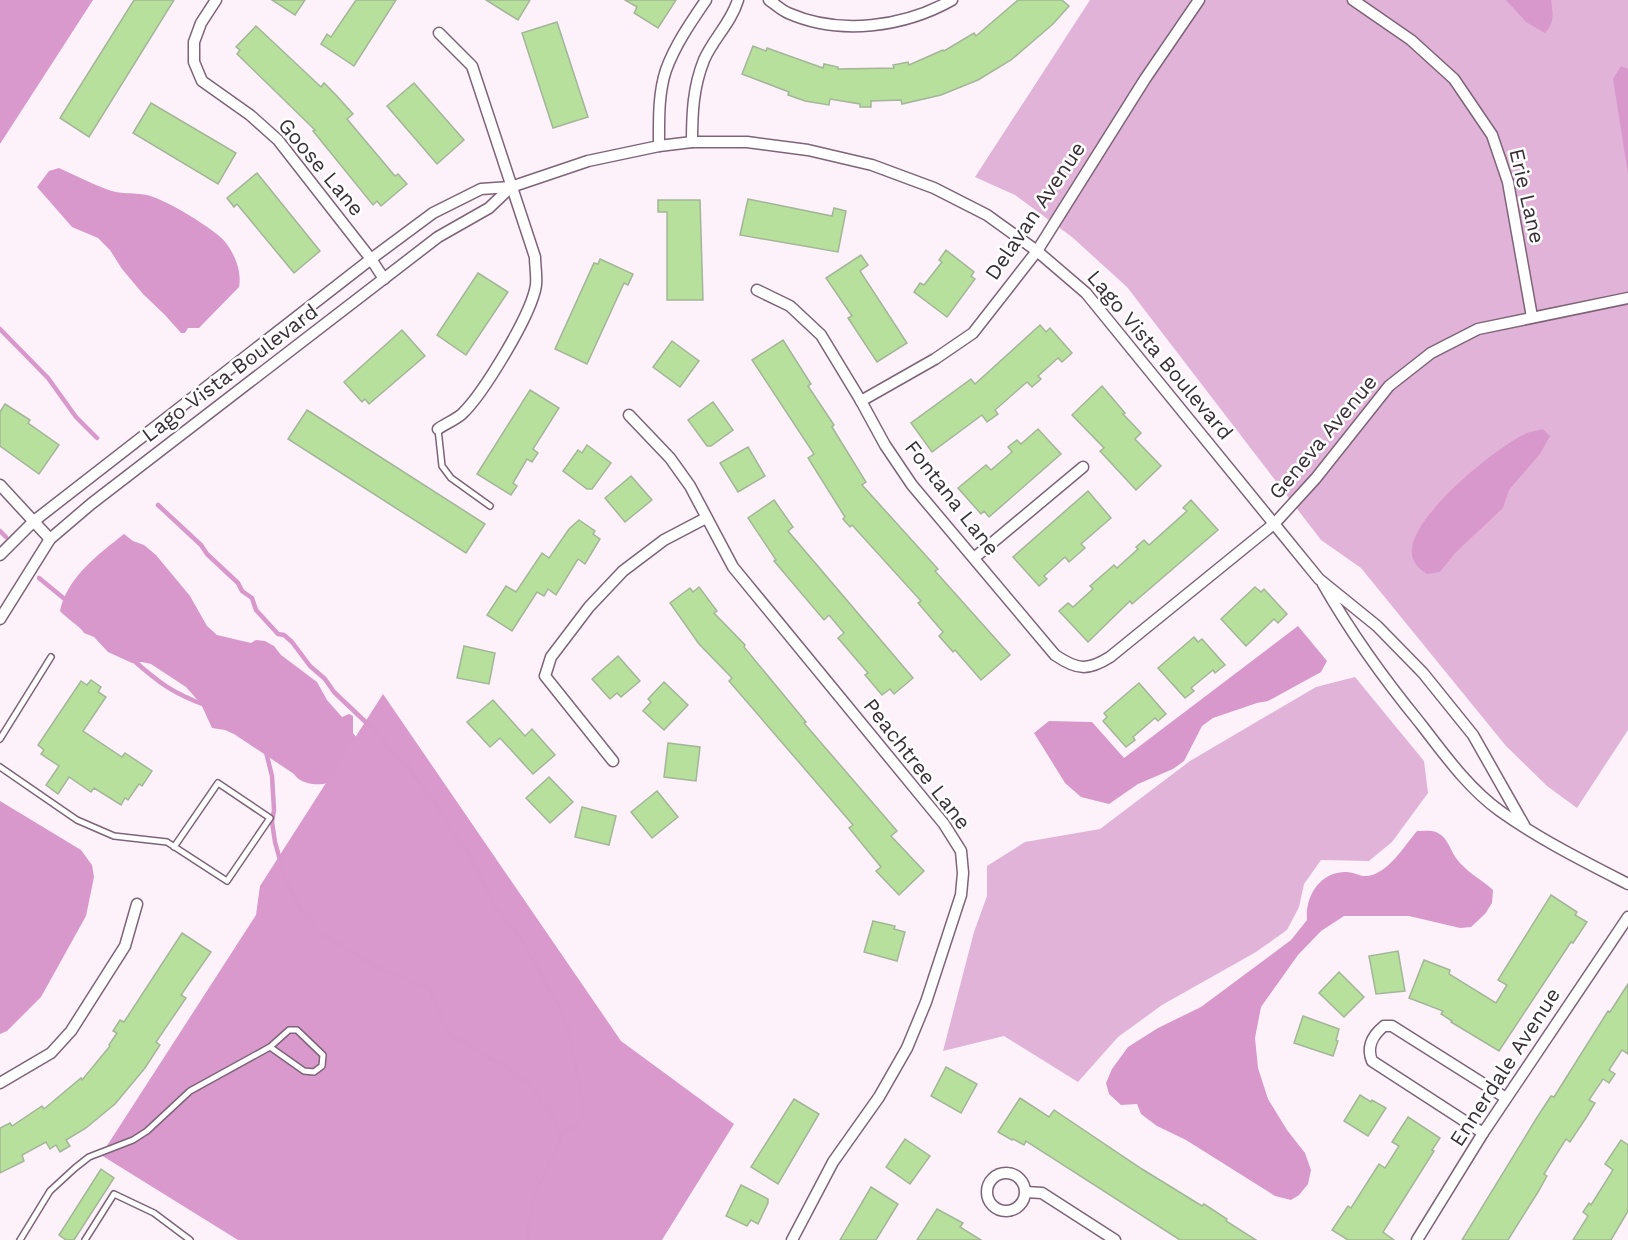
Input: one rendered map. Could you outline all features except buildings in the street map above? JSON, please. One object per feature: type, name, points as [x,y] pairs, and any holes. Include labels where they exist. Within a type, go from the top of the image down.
[{"type":"street","name":"Goose Lane","points":[[216,0],[201,23],[194,42],[194,62],[202,81],[250,115],[278,140],[384,279]]},
{"type":"street","points":[[658,146],[660,102],[666,71],[685,31],[706,0]]},
{"type":"street","points":[[692,142],[693,99],[704,59],[735,11],[738,0]]},
{"type":"street","points":[[769,0],[787,12],[809,19],[855,26],[888,24],[929,13],[952,0]]},
{"type":"street","name":"Delavan Avenue","points":[[861,401],[935,359],[973,333],[1037,251],[1145,79],[1199,0]]},
{"type":"street","name":"Erie Lane","points":[[1353,0],[1411,40],[1454,79],[1492,135],[1508,183],[1532,317]]},
{"type":"street","points":[[438,429],[461,416],[477,396],[515,337],[536,286],[535,257],[472,66],[440,33]]},
{"type":"street","name":"Lago Vista Boulevard","points":[[0,555],[34,522],[370,259],[433,213],[481,189],[511,187],[588,161],[658,146],[692,142],[747,142],[808,150],[872,165],[934,188],[987,215],[1037,251],[1086,293],[1319,579],[1377,626],[1423,673],[1473,735],[1524,825],[1583,861],[1628,884]]},
{"type":"street","name":"Lago Vista Boulevard","points":[[0,619],[50,539],[91,504],[438,237],[489,208],[511,187]]},
{"type":"street","name":"Fontana Lane","points":[[757,290],[790,306],[821,335],[885,445],[912,485],[1055,655],[1069,665],[1082,668]]},
{"type":"street","name":"Geneva Avenue","points":[[1082,668],[1096,666],[1110,657],[1275,523],[1316,478],[1389,386],[1431,353],[1478,329],[1628,298]]},
{"type":"street","name":"Peachtree Lane","points":[[629,415],[670,458],[690,486],[733,567],[944,824],[961,852],[963,873],[961,895],[926,1002],[907,1048],[879,1097],[833,1162],[792,1240]]},
{"type":"street","points":[[974,558],[1083,467]]},
{"type":"street","points":[[0,485],[50,539]]},
{"type":"street","points":[[613,761],[545,676],[551,657],[588,607],[623,571],[664,540],[706,518]]},
{"type":"street","points":[[1319,579],[1343,619],[1385,679],[1439,748],[1472,786],[1500,811],[1524,825]]},
{"type":"street","points":[[0,1083],[51,1053],[71,1031],[125,946],[136,904]]},
{"type":"street","name":"Ennerdale Avenue","points":[[1417,1240],[1483,1133],[1628,917]]},
{"type":"street","points":[[1483,1133],[1372,1061],[1369,1052],[1374,1034],[1384,1026],[1392,1026],[1506,1098]]},
{"type":"street","points":[[1026,1192],[1042,1193],[1115,1240]]},
{"type":"lane","points":[[438,429],[442,466],[451,478],[490,506]]},
{"type":"lane","points":[[0,739],[51,657]]},
{"type":"lane","points":[[0,767],[77,820],[114,836],[167,843],[227,881],[270,818],[218,783],[174,847]]},
{"type":"lane","points":[[20,1240],[50,1191],[89,1157],[133,1140],[147,1131],[189,1091],[270,1047],[289,1030],[297,1030],[323,1055],[322,1066],[314,1072],[304,1071],[270,1047]]},
{"type":"lane","points":[[85,1240],[114,1194],[154,1213],[190,1240]]},
{"type":"shaded area","points":[[0,0],[93,0],[0,144]]},
{"type":"shaded area","points":[[1090,0],[1628,0],[1628,730],[1577,808],[1547,786],[1506,746],[1361,568],[1321,540],[1127,287],[1072,237],[1015,195],[975,177]]},
{"type":"shaded area","points":[[1506,0],[1551,0],[1552,18],[1545,33],[1526,22]]},
{"type":"shaded area","points":[[1621,66],[1628,69],[1628,174],[1613,79]]},
{"type":"shaded area","points":[[59,168],[111,191],[155,197],[201,223],[221,237],[235,258],[239,270],[239,287],[199,328],[188,328],[185,333],[181,333],[143,294],[122,269],[110,250],[98,238],[72,227],[37,187],[49,171]]},
{"type":"shaded area","points":[[1543,429],[1550,436],[1540,454],[1509,490],[1503,508],[1455,553],[1440,572],[1427,574],[1421,569],[1413,560],[1412,548],[1426,518],[1440,501],[1492,455],[1526,434]]},
{"type":"shaded area","points":[[124,534],[156,555],[190,596],[207,626],[217,635],[251,643],[256,640],[265,641],[274,646],[281,655],[317,682],[327,700],[342,717],[349,714],[353,716],[353,733],[357,738],[328,783],[304,782],[234,734],[212,728],[201,704],[186,687],[151,664],[132,663],[108,652],[94,637],[84,633],[60,611],[69,587],[85,567]]},
{"type":"shaded area","points":[[1298,626],[1327,661],[1321,672],[1268,701],[1213,718],[1202,726],[1184,761],[1173,769],[1138,784],[1109,804],[1081,797],[1065,783],[1034,733],[1049,721],[1092,722],[1124,758]]},
{"type":"shaded area","points":[[1355,677],[1424,761],[1428,793],[1392,842],[1369,861],[1321,860],[1304,884],[1299,907],[1287,930],[1256,952],[1162,1005],[1118,1037],[1078,1082],[1004,1036],[943,1051],[974,932],[987,896],[987,866],[1025,842],[1100,829],[1190,761],[1316,687]]},
{"type":"shaded area","points":[[383,694],[621,1041],[734,1124],[662,1240],[238,1240],[101,1155],[256,915],[260,886]]},
{"type":"shaded area","points":[[0,801],[81,850],[92,865],[94,877],[86,916],[41,997],[7,1031],[0,1034]]},
{"type":"shaded area","points":[[1417,831],[1432,831],[1440,834],[1460,863],[1493,890],[1492,903],[1485,914],[1471,927],[1460,928],[1409,916],[1344,916],[1321,931],[1298,955],[1261,1007],[1255,1038],[1258,1068],[1268,1099],[1287,1130],[1305,1153],[1311,1170],[1308,1184],[1299,1195],[1291,1200],[1275,1196],[1186,1140],[1157,1126],[1141,1114],[1137,1104],[1121,1105],[1109,1094],[1106,1083],[1112,1069],[1128,1047],[1158,1028],[1201,1007],[1291,940],[1307,920],[1308,903],[1315,888],[1321,882],[1335,873],[1344,872],[1362,876],[1375,874],[1393,861]]},
{"type":"waterway","points":[[0,329],[48,378],[76,417],[97,438]]},
{"type":"waterway","points":[[158,505],[238,583],[242,591],[252,598],[256,610],[278,634],[284,635],[292,642],[334,692],[406,764],[469,854],[494,906],[520,936],[562,1012],[571,1041],[583,1103],[582,1116],[576,1125],[560,1134]]},
{"type":"waterway","points":[[0,531],[6,537]]},
{"type":"waterway","points":[[39,578],[67,601]]},
{"type":"waterway","points":[[132,659],[166,686],[205,705]]},
{"type":"waterway","points":[[266,752],[272,776],[274,810],[272,822],[275,842],[285,878],[300,909],[323,935],[376,966],[431,990],[447,1032],[506,1067],[530,1085],[547,1108],[561,1140],[534,1195],[529,1240]]}]
